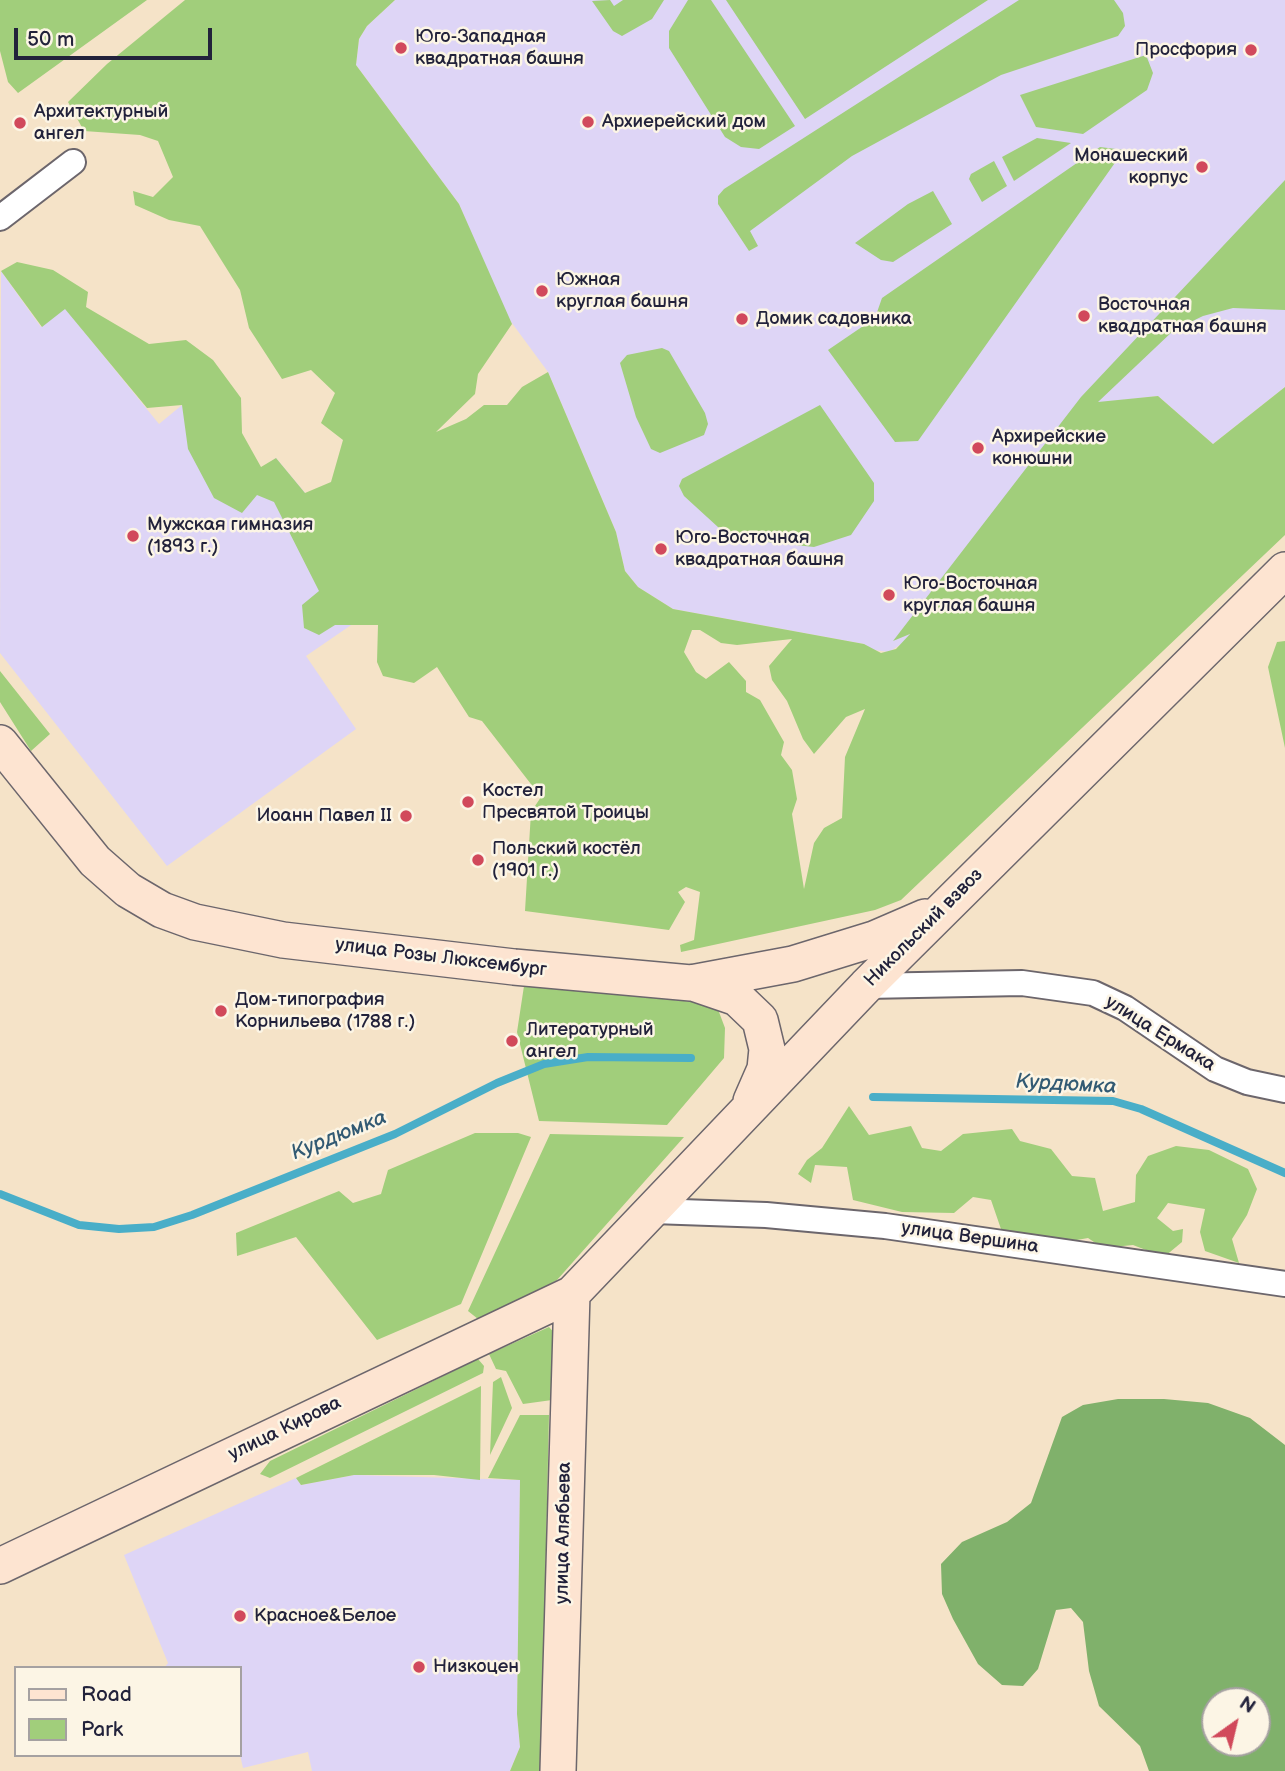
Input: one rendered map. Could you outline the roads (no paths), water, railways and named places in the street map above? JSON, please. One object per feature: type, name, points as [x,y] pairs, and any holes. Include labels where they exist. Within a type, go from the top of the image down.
[{"type":"main road","name":"Никольский взвоз","points":[[572,1294],[866,986],[1285,570]]},
{"type":"main road","name":"улица Розы Люксембург","points":[[0,743],[95,861],[128,890],[162,910],[195,922],[284,940],[514,967],[691,983],[738,976],[804,960],[909,925],[946,905]]},
{"type":"main road","points":[[691,983],[737,998],[752,1009],[766,1034],[767,1049],[761,1083],[738,1121]]},
{"type":"main road","name":"улица Кирова","points":[[0,1566],[572,1294]]},
{"type":"main road","name":"улица Алябьева","points":[[558,1771],[572,1294]]},
{"type":"street","points":[[0,218],[73,162]]},
{"type":"street","name":"улица Ермака","points":[[866,986],[1022,983],[1093,993],[1125,1008],[1215,1069],[1247,1082],[1285,1090]]},
{"type":"street","name":"улица Вершина","points":[[653,1211],[766,1215],[885,1226],[1285,1284]]},
{"type":"waterway","name":"Курдюмка","points":[[0,1194],[79,1225],[119,1229],[154,1227],[192,1215],[395,1134],[497,1083],[544,1064],[588,1057],[691,1058]]},
{"type":"waterway","name":"Курдюмка","points":[[873,1097],[1113,1101],[1141,1109],[1285,1173]]},
{"type":"place","name":"Юго-Западная квадратная башня","points":[[401,48]]},
{"type":"place","name":"Просфория","points":[[1251,50]]},
{"type":"place","name":"Архиерейский дом","points":[[588,122]]},
{"type":"place","name":"Архитектурный ангел","points":[[20,123]]},
{"type":"place","name":"Монашеский корпус","points":[[1202,167]]},
{"type":"place","name":"Южная круглая башня","points":[[542,291]]},
{"type":"place","name":"Восточная квадратная башня","points":[[1084,316]]},
{"type":"place","name":"Домик садовника","points":[[742,319]]},
{"type":"place","name":"Архирейские конюшни","points":[[978,448]]},
{"type":"place","name":"Мужская гимназия (1893 г.)","points":[[133,536]]},
{"type":"place","name":"Юго-Восточная квадратная башня","points":[[661,549]]},
{"type":"place","name":"Юго-Восточная круглая башня","points":[[889,595]]},
{"type":"place","name":"Костел Пресвятой Троицы","points":[[468,802]]},
{"type":"place","name":"Иоанн Павел II","points":[[406,816]]},
{"type":"place","name":"Польский костёл (1901 г.)","points":[[478,860]]},
{"type":"place","name":"Дом-типография Корнильева (1788 г.)","points":[[221,1011]]},
{"type":"place","name":"Литературный ангел","points":[[512,1041]]},
{"type":"place","name":"Красное&Белое","points":[[240,1616]]},
{"type":"place","name":"Низкоцен","points":[[419,1667]]}]
